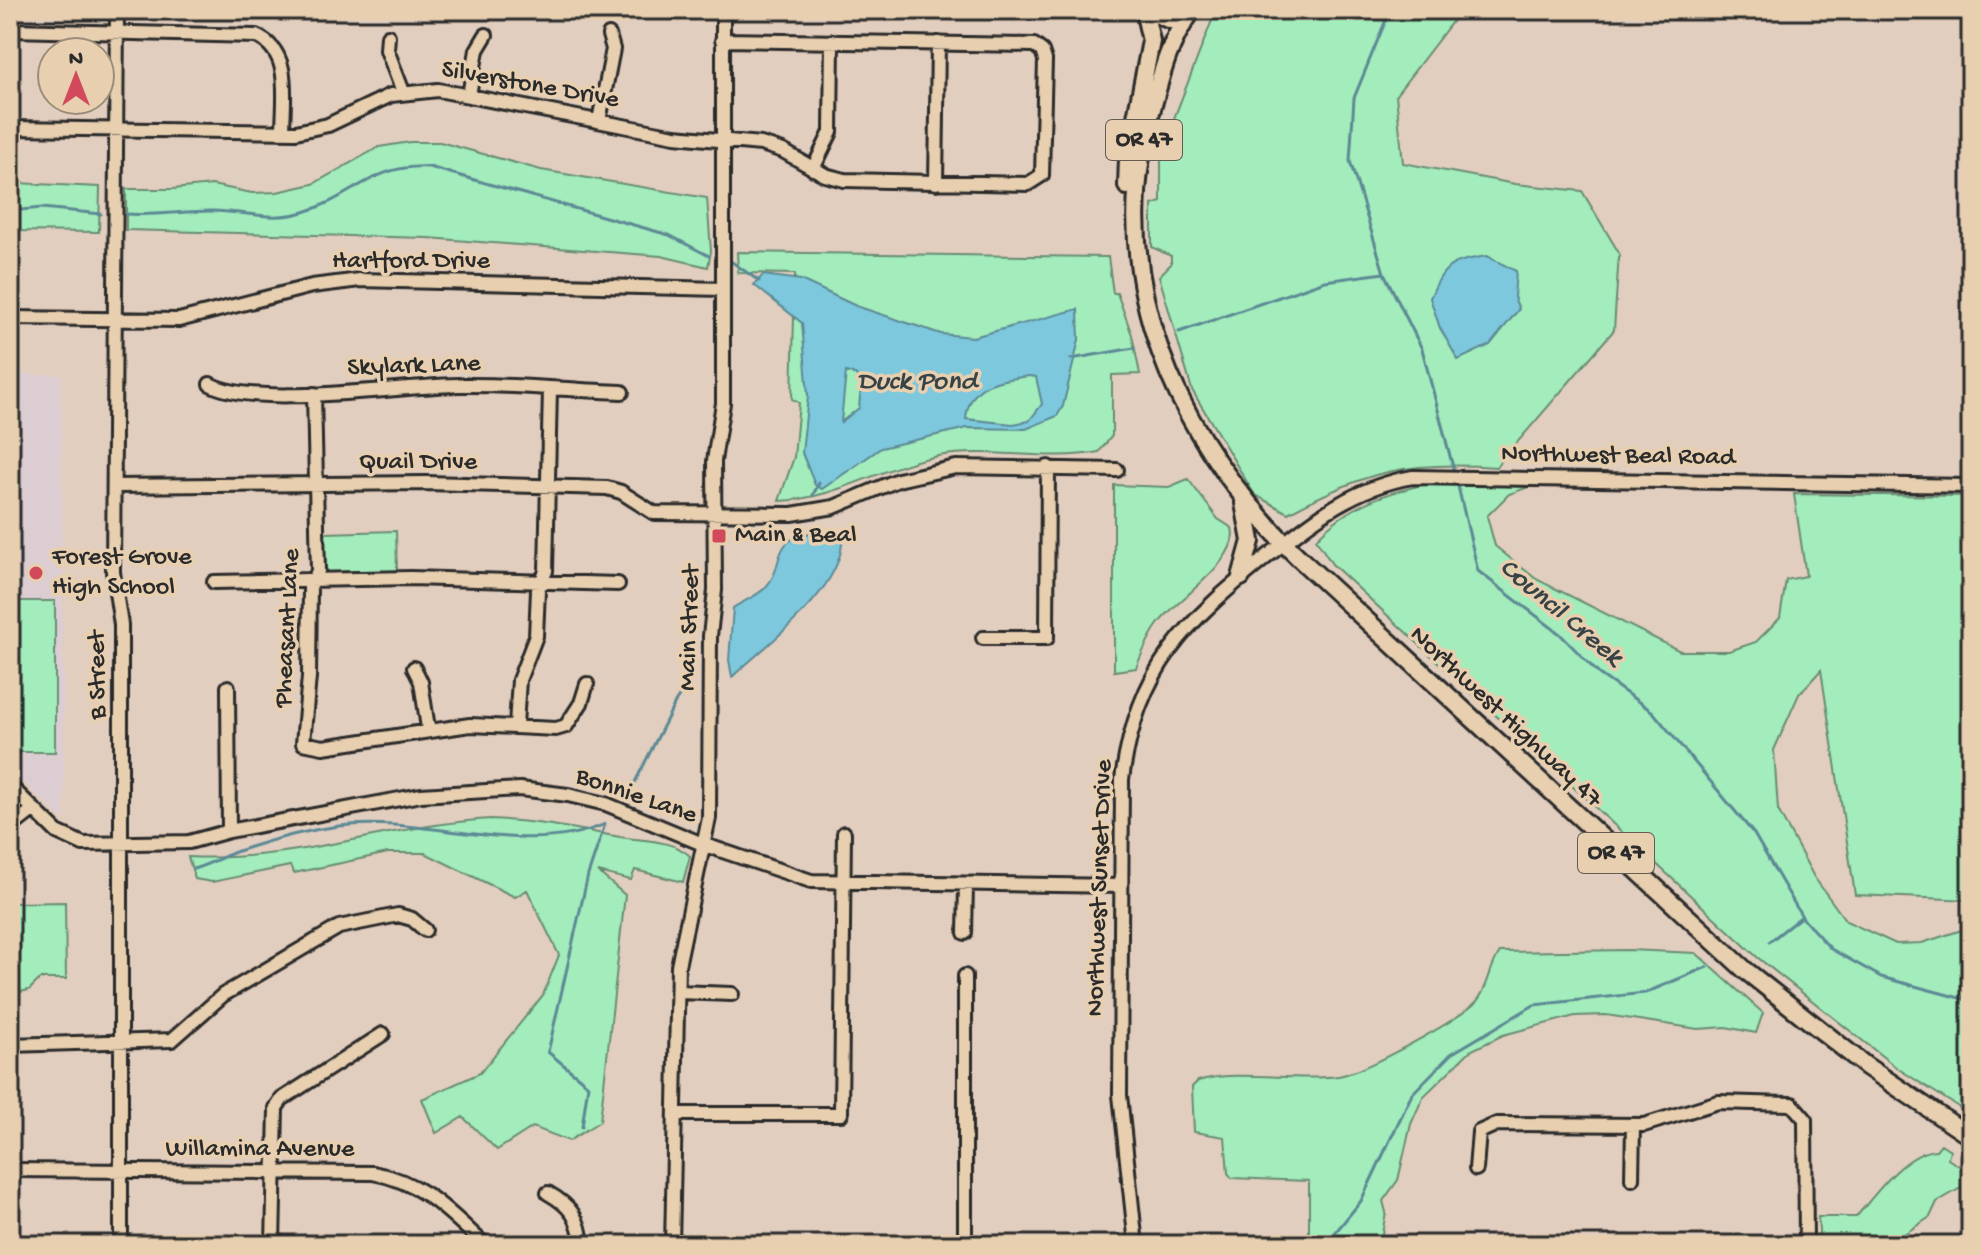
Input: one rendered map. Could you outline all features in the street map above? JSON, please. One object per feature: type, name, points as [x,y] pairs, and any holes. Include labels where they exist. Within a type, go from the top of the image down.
[{"type":"main road","points":[[1146,10],[1170,20],[1192,13]]},
{"type":"main road","name":"Northwest Highway 47","points":[[1134,238],[1129,229],[1126,201],[1128,158],[1151,41],[1146,10]]},
{"type":"main road","name":"Northwest Highway 47","points":[[1192,13],[1173,38],[1147,124],[1135,190],[1134,238],[1149,314],[1172,378],[1204,442],[1243,497],[1284,543],[1745,970],[1866,1066],[1971,1137]]},
{"type":"main road","points":[[1241,577],[1251,541],[1243,497]]},
{"type":"street","name":"B Street","points":[[117,10],[113,572],[121,625],[121,1245]]},
{"type":"street","name":"Main Street","points":[[672,1245],[680,950],[705,845],[711,788],[714,461],[723,403],[723,10]]},
{"type":"street","points":[[10,30],[242,33],[263,39],[276,51],[283,68],[283,132]]},
{"type":"street","points":[[469,95],[477,50],[486,35]]},
{"type":"street","points":[[599,121],[613,49],[609,35]]},
{"type":"street","points":[[388,36],[387,51],[403,92]]},
{"type":"street","points":[[722,40],[938,43],[936,183]]},
{"type":"street","points":[[813,169],[831,132],[832,41]]},
{"type":"street","name":"Silverstone Drive","points":[[10,128],[283,132],[328,125],[379,99],[403,92],[438,90],[675,136],[778,149],[813,169],[856,182],[1028,184],[1039,180],[1044,168],[1045,60],[1040,49],[1030,44],[938,43]]},
{"type":"street","name":"Hartford Drive","points":[[10,318],[179,320],[312,286],[349,280],[722,289]]},
{"type":"street","name":"Skylark Lane","points":[[210,384],[226,393],[314,394],[463,385],[622,392]]},
{"type":"street","points":[[516,725],[519,680],[536,636],[541,582],[546,571],[550,389]]},
{"type":"street","name":"Pheasant Lane","points":[[314,394],[318,571],[310,587],[309,677],[303,743],[323,747],[428,728],[516,725],[556,729],[566,726],[581,703],[587,684]]},
{"type":"street","name":"Quail Drive","points":[[114,486],[426,483],[613,489],[654,513],[792,514],[834,507],[898,480],[956,467],[1117,470]]},
{"type":"street","points":[[983,638],[1047,638],[1048,467]]},
{"type":"street","name":"Northwest Beal Road","points":[[1284,543],[1326,510],[1359,492],[1390,481],[1438,474],[1971,486]]},
{"type":"street","name":"Northwest Sunset Drive","points":[[1136,1245],[1120,1109],[1122,779],[1139,704],[1159,664],[1187,627],[1241,577],[1284,543]]},
{"type":"street","points":[[214,582],[313,579],[618,584]]},
{"type":"street","points":[[414,668],[421,682],[428,728]]},
{"type":"street","points":[[228,687],[229,831]]},
{"type":"street","name":"Bonnie Lane","points":[[10,786],[57,832],[74,842],[189,842],[229,831],[440,792],[520,789],[597,802],[797,877],[844,884],[1121,886]]},
{"type":"street","points":[[10,828],[34,809]]},
{"type":"street","points":[[675,1114],[841,1114],[844,833]]},
{"type":"street","points":[[965,933],[966,885]]},
{"type":"street","points":[[10,1045],[172,1040],[223,995],[339,927],[398,915],[412,919],[425,930]]},
{"type":"street","points":[[965,976],[965,1245]]},
{"type":"street","points":[[678,992],[732,994]]},
{"type":"street","points":[[273,1245],[274,1121],[282,1099],[383,1034]]},
{"type":"street","points":[[1476,1169],[1477,1140],[1483,1127],[1497,1124],[1652,1124],[1718,1102],[1784,1102],[1799,1108],[1806,1127],[1806,1245]]},
{"type":"street","points":[[1632,1179],[1633,1125]]},
{"type":"street","name":"Willamina Avenue","points":[[10,1170],[373,1173],[393,1177],[439,1200],[485,1245]]},
{"type":"street","points":[[548,1193],[565,1203],[578,1220],[582,1245]]},
{"type":"shaded area","name":"Forest Grove High School","points":[[10,374],[61,375],[64,820],[10,770]]},
{"type":"green space","points":[[1216,10],[1461,10],[1396,95],[1403,163],[1515,184],[1582,191],[1619,253],[1614,330],[1496,467],[1437,466],[1388,472],[1341,487],[1288,513],[1254,494],[1192,390],[1159,276],[1171,264],[1171,256],[1152,247],[1152,205],[1161,202],[1161,152]]},
{"type":"green space","points":[[410,142],[440,142],[541,170],[707,198],[711,251],[708,267],[661,256],[428,238],[126,230],[126,189],[212,185],[252,193],[277,192],[313,184],[379,147]]},
{"type":"green space","points":[[10,184],[100,187],[99,232],[10,231]]},
{"type":"green space","points":[[737,252],[1108,257],[1113,293],[1117,293],[1132,335],[1140,374],[1112,375],[1112,436],[1099,452],[1059,456],[978,453],[938,456],[820,495],[779,501],[794,457],[799,403],[792,399],[795,274],[738,273]]},
{"type":"green space","points":[[1188,479],[1218,519],[1232,528],[1227,553],[1218,566],[1159,623],[1136,668],[1114,671],[1114,485],[1169,487]]},
{"type":"green space","points":[[1437,482],[1537,484],[1509,494],[1487,516],[1495,546],[1536,579],[1680,651],[1729,651],[1756,642],[1780,618],[1786,580],[1806,576],[1794,494],[1971,496],[1971,900],[1855,895],[1821,670],[1799,694],[1774,750],[1778,810],[1814,877],[1846,921],[1896,944],[1922,943],[1971,927],[1971,1115],[1897,1068],[1757,957],[1332,564],[1316,539],[1342,516],[1372,500]]},
{"type":"green space","points":[[396,531],[397,571],[329,572],[324,567],[324,533]]},
{"type":"green space","points":[[10,601],[55,601],[55,752],[10,752]]},
{"type":"green space","points":[[491,819],[540,823],[656,842],[675,846],[690,856],[683,882],[635,870],[631,880],[598,872],[625,895],[600,1121],[569,1141],[533,1127],[497,1150],[463,1117],[436,1133],[422,1099],[480,1073],[543,995],[559,955],[527,890],[515,897],[425,853],[388,853],[294,873],[290,866],[212,882],[195,879],[188,857],[264,854],[415,828]]},
{"type":"green space","points":[[65,902],[66,979],[40,979],[29,990],[10,994],[10,903]]},
{"type":"green space","points":[[1629,950],[1696,953],[1763,1013],[1756,1033],[1726,1027],[1698,1029],[1606,1015],[1575,1016],[1503,1035],[1470,1051],[1423,1097],[1411,1124],[1398,1180],[1383,1201],[1386,1212],[1380,1245],[1309,1245],[1309,1181],[1232,1178],[1228,1173],[1225,1137],[1194,1132],[1192,1087],[1198,1081],[1230,1076],[1338,1076],[1368,1066],[1432,1032],[1477,1001],[1500,952]]},
{"type":"green space","points":[[1941,1144],[1950,1150],[1948,1159],[1964,1169],[1971,1163],[1971,1182],[1937,1202],[1930,1217],[1895,1240],[1895,1245],[1820,1245],[1818,1217],[1856,1217],[1902,1166],[1913,1158],[1936,1150]]},
{"type":"water","points":[[1487,256],[1516,271],[1514,297],[1519,309],[1490,345],[1458,360],[1440,328],[1430,298],[1440,278],[1451,266]]},
{"type":"water","name":"Duck Pond","points":[[763,275],[801,280],[856,306],[941,334],[973,337],[1078,309],[1079,340],[1063,406],[1057,416],[1026,429],[967,428],[881,448],[822,489],[815,485],[802,453],[808,396],[802,323],[754,285]],"holes":[[[846,372],[856,375],[861,384],[859,408],[841,422]],[[1036,377],[1042,404],[1029,421],[1013,424],[966,419],[968,407],[980,390],[997,382]]]},
{"type":"water","points":[[816,532],[835,535],[842,542],[829,580],[799,616],[732,677],[729,660],[733,608],[765,588],[772,579],[784,546],[790,540]]},
{"type":"waterway","name":"Council Creek","points":[[1390,10],[1354,98],[1350,161],[1384,273],[1422,349],[1455,475]]},
{"type":"waterway","points":[[126,214],[212,211],[292,215],[322,206],[377,176],[409,167],[429,167],[669,235],[709,256]]},
{"type":"waterway","points":[[10,211],[42,208],[101,214]]},
{"type":"waterway","points":[[732,262],[759,281]]},
{"type":"waterway","points":[[1179,332],[1325,281],[1384,273]]},
{"type":"waterway","points":[[1071,359],[1134,348]]},
{"type":"waterway","name":"Council Creek","points":[[1457,482],[1478,571],[1560,634],[1599,674],[1653,712],[1754,834],[1804,920],[1831,949],[1881,977],[1971,1001]]},
{"type":"waterway","points":[[813,495],[819,483]]},
{"type":"waterway","points":[[626,800],[676,701],[692,677]]},
{"type":"waterway","points":[[193,869],[267,842],[339,826],[372,824],[542,838],[574,834],[605,824]]},
{"type":"waterway","points":[[582,1127],[588,1085],[548,1052],[588,875],[605,824]]},
{"type":"waterway","points":[[1769,942],[1802,916]]},
{"type":"waterway","points":[[1325,1245],[1361,1201],[1412,1094],[1451,1054],[1534,1005],[1645,993],[1707,967]]},
{"type":"place","name":"Main & Beal","points":[[719,536]]},
{"type":"place","name":"Forest Grove High School","points":[[36,573]]}]
